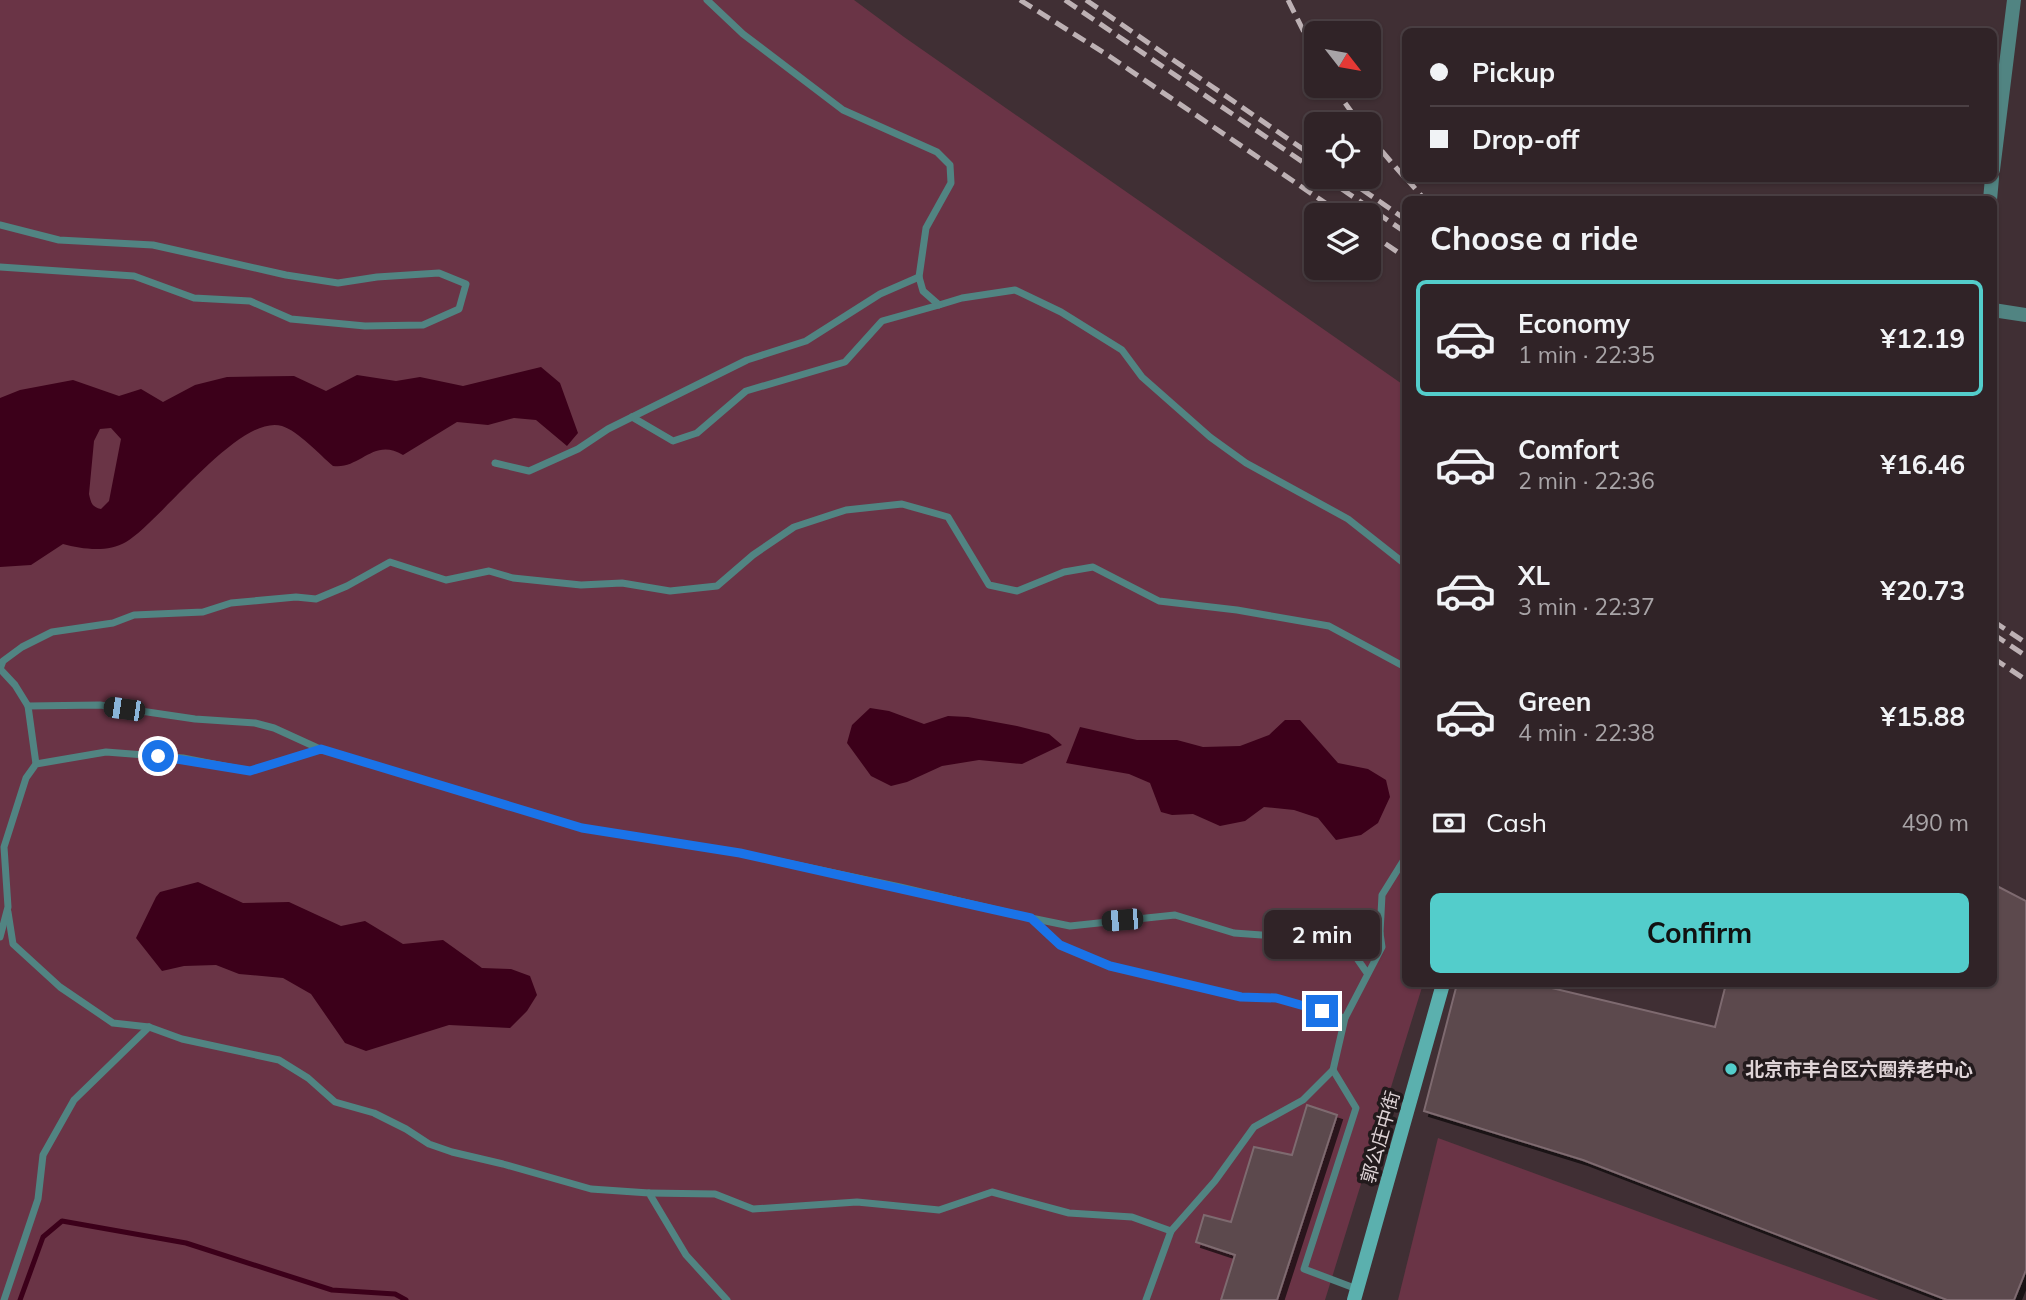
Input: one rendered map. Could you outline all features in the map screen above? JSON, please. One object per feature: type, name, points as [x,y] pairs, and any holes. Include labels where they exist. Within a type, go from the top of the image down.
[{"type":"street","points":[[1997,138],[2014,0]]},
{"type":"street","points":[[1997,311],[2026,315]]},
{"type":"street","name":"郭公庄中街","points":[[1355,1294],[1442,987]]},
{"type":"lane","points":[[707,0],[743,34],[843,110],[937,152],[950,165],[951,183],[926,228],[919,277],[923,291],[939,305]]},
{"type":"lane","points":[[0,225],[58,240],[153,245],[286,275],[338,282],[377,276],[439,273],[466,284],[459,309],[423,325],[365,326],[291,319],[250,301],[194,298],[134,276],[0,267]]},
{"type":"lane","points":[[495,463],[529,471],[578,449],[608,429],[747,360],[806,341],[880,294],[919,277]]},
{"type":"lane","points":[[632,417],[673,441],[697,433],[747,391],[845,362],[882,321],[962,298],[1015,290],[1061,312],[1122,350],[1142,377],[1210,437],[1246,463],[1348,519],[1402,562]]},
{"type":"lane","points":[[1171,1231],[1132,1217],[1069,1213],[992,1192],[939,1210],[857,1202],[753,1209],[715,1194],[591,1189],[429,1144],[406,1129],[374,1114],[335,1102],[309,1078],[279,1060],[182,1039],[149,1027],[113,1023],[60,987],[13,944],[4,847],[26,778],[36,764],[28,706],[15,685],[0,669],[3,661],[22,647],[52,632],[113,622],[134,615],[204,612],[231,603],[296,597],[316,598],[347,586],[390,562],[446,580],[489,571],[513,578],[582,585],[622,583],[670,591],[717,586],[753,555],[794,527],[846,510],[902,504],[948,517],[989,585],[1017,591],[1064,572],[1093,567],[1159,601],[1237,610],[1329,626],[1402,665]]},
{"type":"lane","points":[[28,706],[100,705],[195,719],[255,723],[274,728],[321,749],[582,828],[740,853],[1070,926],[1175,915],[1234,933],[1345,941],[1368,929],[1380,933]]},
{"type":"lane","points":[[36,764],[106,752],[183,758],[250,771],[321,749]]},
{"type":"lane","points":[[1146,1300],[1171,1231],[1215,1181],[1254,1127],[1303,1100],[1333,1070],[1345,1018],[1382,947],[1382,895],[1402,863]]},
{"type":"lane","points":[[0,937],[8,908]]},
{"type":"lane","points":[[1031,918],[1060,945],[1110,966],[1241,997],[1276,998],[1345,1018]]},
{"type":"lane","points":[[1345,941],[1367,973]]},
{"type":"lane","points":[[4,1300],[38,1199],[43,1155],[74,1100],[149,1027]]},
{"type":"lane","points":[[1333,1070],[1356,1108],[1304,1269],[1355,1294]]},
{"type":"lane","points":[[649,1193],[686,1255],[727,1300]]},
{"type":"shaded area","points":[[0,0],[854,0],[1402,384],[1402,987],[1422,987],[1325,1300],[0,1300]]},
{"type":"shaded area","points":[[541,367],[560,383],[578,433],[567,446],[536,420],[514,418],[488,425],[457,422],[403,455],[392,450],[383,450],[343,466],[333,466],[288,429],[282,426],[265,426],[223,451],[126,542],[103,549],[63,544],[31,565],[0,567],[0,398],[20,390],[73,380],[119,396],[141,389],[163,402],[195,385],[227,377],[294,376],[326,391],[357,375],[396,381],[420,377],[463,386]],"holes":[[[111,428],[121,439],[109,501],[101,509],[92,504],[89,494],[94,441],[100,429]]]},
{"type":"shaded area","points":[[870,708],[889,711],[924,724],[948,716],[1017,726],[1049,734],[1062,745],[1022,764],[979,760],[942,766],[907,782],[891,786],[871,776],[847,743],[852,725]]},
{"type":"shaded area","points":[[1285,720],[1300,720],[1338,763],[1368,769],[1386,780],[1390,797],[1378,823],[1361,835],[1336,840],[1318,818],[1294,810],[1264,807],[1245,821],[1220,826],[1193,814],[1172,815],[1161,812],[1150,783],[1129,774],[1066,763],[1080,727],[1137,740],[1177,740],[1203,747],[1240,746],[1269,735]]},
{"type":"shaded area","points":[[198,882],[243,903],[289,902],[341,926],[365,921],[403,944],[443,940],[482,968],[511,969],[530,976],[537,995],[527,1011],[510,1028],[449,1025],[366,1051],[345,1043],[311,994],[283,978],[239,974],[216,965],[184,966],[162,971],[136,938],[160,892]]},
{"type":"shaded area","points":[[1438,1138],[1879,1300],[1398,1300]]},
{"type":"building","name":"北京市丰台区六圈养老中心","points":[[1997,886],[2026,901],[2026,1270],[2014,1300],[1947,1300],[1583,1160],[1424,1111],[1456,987],[1548,987],[1715,1027],[1725,987],[1997,987]]},
{"type":"building","points":[[1307,1105],[1337,1115],[1277,1300],[1221,1300],[1235,1255],[1196,1242],[1204,1215],[1231,1222],[1254,1147],[1292,1155]]},
{"type":"waterway","points":[[20,1300],[43,1237],[62,1221],[186,1243],[332,1290],[395,1294],[406,1300]]},
{"type":"railway","points":[[1020,0],[1109,56],[1325,203]]},
{"type":"railway","points":[[1065,0],[1304,163]]},
{"type":"railway","points":[[1086,0],[1304,150]]},
{"type":"railway","points":[[1288,0],[1304,32]]},
{"type":"railway","points":[[1342,98],[1351,112]]},
{"type":"railway","points":[[1381,150],[1402,175]]},
{"type":"railway","points":[[1409,182],[1422,196]]},
{"type":"railway","points":[[1342,189],[1402,230]]},
{"type":"railway","points":[[1361,189],[1402,217]]},
{"type":"railway","points":[[1381,241],[1402,255]]},
{"type":"railway","points":[[1997,624],[2026,643]]},
{"type":"railway","points":[[1997,637],[2026,656]]},
{"type":"railway","points":[[1997,661],[2026,680]]},
{"type":"place","name":"北京市丰台区六圈养老中心","points":[[1731,1069]]},
{"type":"route","points":[[158,756],[250,771],[321,749],[582,828],[740,853],[1031,918],[1060,945],[1110,966],[1241,997],[1276,998],[1322,1011]]}]
